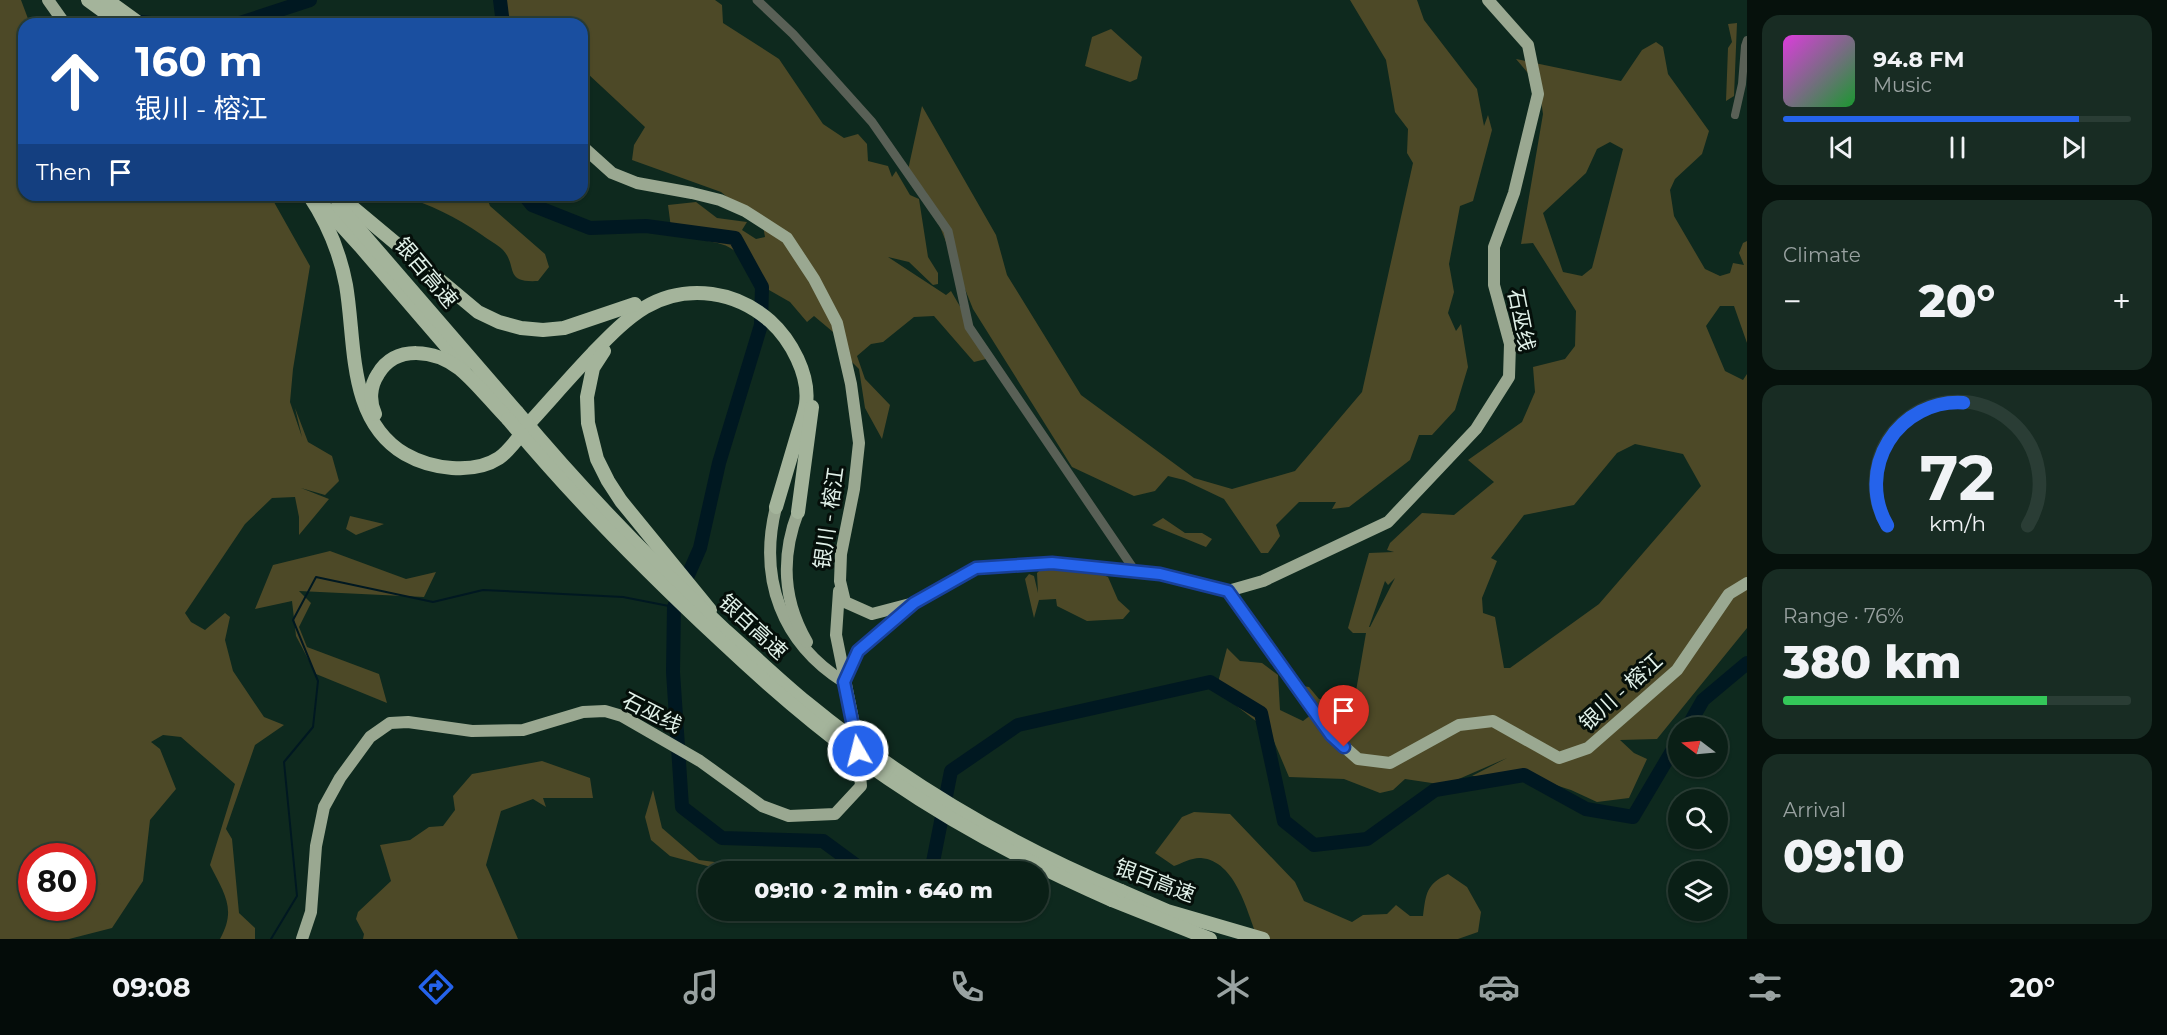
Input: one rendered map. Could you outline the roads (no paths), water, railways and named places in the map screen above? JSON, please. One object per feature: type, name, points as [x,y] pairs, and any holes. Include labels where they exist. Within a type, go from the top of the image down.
[{"type":"highway","points":[[48,0],[61,18]]},
{"type":"highway","points":[[88,0],[113,18]]},
{"type":"highway","points":[[108,0],[132,18]]},
{"type":"highway","name":"石巫线","points":[[1228,591],[1263,581],[1388,522],[1476,429],[1509,377],[1510,344],[1494,285],[1494,248],[1514,193],[1538,94],[1528,45],[1488,0]]},
{"type":"highway","name":"银川 - 榕江","points":[[588,151],[612,173],[637,183],[720,200],[745,211],[787,238],[814,279],[837,323],[851,384],[859,443],[854,489],[841,554],[840,581],[845,602],[872,614],[914,603],[976,568],[1052,563],[1160,574],[1228,591],[1331,735],[1358,759],[1390,763],[1458,725],[1493,721],[1559,758],[1588,748],[1677,670],[1729,594],[1747,583]]},
{"type":"highway","points":[[314,201],[328,229],[343,270],[363,402],[371,420],[397,449],[414,459],[443,467],[462,468],[500,457],[574,373],[623,322],[647,305],[674,295],[727,294]]},
{"type":"highway","name":"银百高速","points":[[317,201],[512,416],[627,536],[728,632],[809,704],[866,748],[925,789],[1116,896],[1256,938]]},
{"type":"highway","name":"银百高速","points":[[335,201],[369,238],[590,514],[652,577],[747,666],[823,730],[889,779],[950,818],[1038,866],[1116,896],[1210,939]]},
{"type":"highway","points":[[345,201],[468,305],[499,322],[521,328],[564,328],[635,304],[663,291],[683,287],[705,286],[760,305],[793,338],[804,358],[812,392],[813,404],[798,512],[788,548],[786,573],[789,598],[806,641],[827,667],[844,682]]},
{"type":"highway","points":[[512,416],[459,368],[429,354],[410,353],[393,359],[379,372],[373,383],[372,408],[382,424],[401,444],[426,456],[444,461],[480,458],[496,452],[578,360],[619,317],[635,304]]},
{"type":"highway","points":[[623,322],[593,368],[588,385],[587,410],[593,447],[602,470],[621,501],[728,632]]},
{"type":"highway","points":[[776,322],[798,360],[804,382],[806,404],[770,532],[769,557],[772,582],[779,606],[790,629],[824,668],[844,682]]},
{"type":"highway","points":[[840,581],[836,635],[844,682]]},
{"type":"highway","points":[[844,682],[858,651],[914,603]]},
{"type":"highway","name":"石巫线","points":[[303,939],[311,912],[316,846],[324,807],[340,778],[370,737],[390,723],[408,722],[482,731],[523,730],[583,712],[605,711],[622,716],[700,761],[762,806],[789,816],[835,814],[861,786],[856,734],[844,682]]},
{"type":"street","points":[[757,0],[793,34],[872,122],[948,231],[969,327],[1135,571]]},
{"type":"street","points":[[1735,115],[1742,84],[1747,40]]},
{"type":"waterway","points":[[255,18],[310,0]]},
{"type":"waterway","points":[[500,0],[502,18]]},
{"type":"waterway","points":[[529,201],[532,205],[590,228],[646,226],[735,238],[762,287],[761,325],[719,463],[700,548],[674,607],[673,672],[682,807],[722,838],[823,841],[850,861]]},
{"type":"waterway","points":[[271,939],[297,896],[284,762],[313,727],[318,681],[293,620],[316,577],[433,602],[483,590],[623,597],[674,607]]},
{"type":"waterway","points":[[1693,717],[1703,700],[1747,663]]},
{"type":"waterway","points":[[933,861],[951,771],[1018,725],[1210,682],[1261,713],[1284,821],[1314,845],[1367,839],[1435,790],[1524,775],[1586,809],[1633,817],[1668,758]]}]
